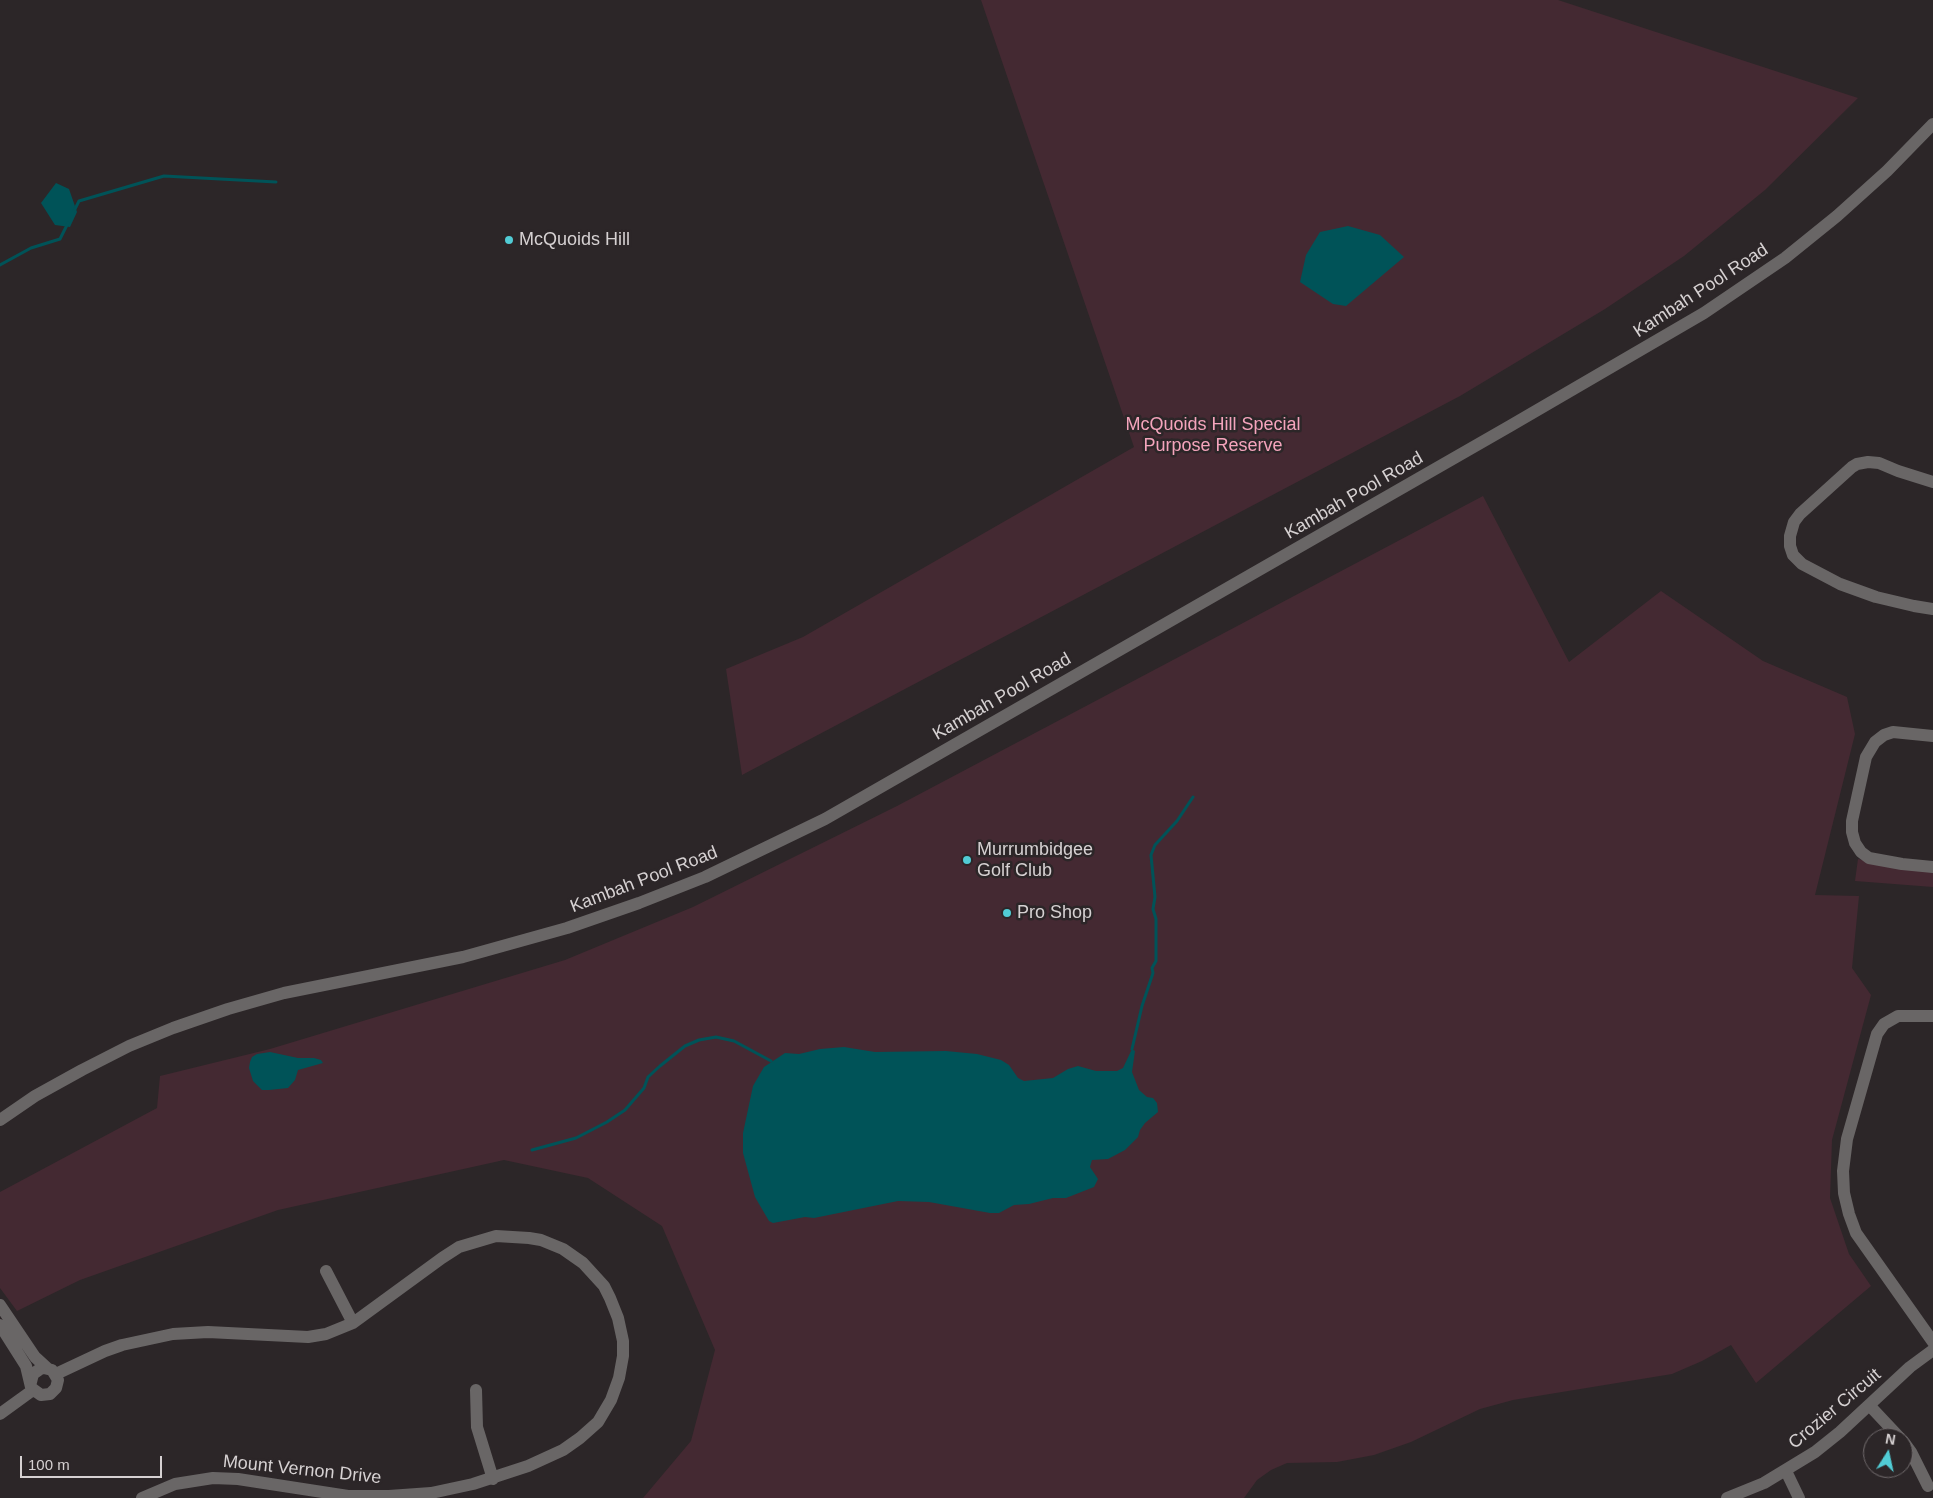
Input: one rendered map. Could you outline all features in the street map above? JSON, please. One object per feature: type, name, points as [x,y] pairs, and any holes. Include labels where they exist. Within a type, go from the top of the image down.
[{"type":"street","name":"Kambah Pool Road","points":[[0,1120],[45,1090],[97,1062],[150,1037],[202,1018],[284,993],[463,957],[567,928],[640,903],[697,880],[792,836],[869,794],[1704,313],[1772,267],[1837,216],[1887,171],[1933,124]]},
{"type":"street","points":[[1933,482],[1878,463],[1857,464],[1800,514],[1794,522],[1790,536],[1790,546],[1793,555],[1802,564],[1840,584],[1876,597],[1933,609]]},
{"type":"street","points":[[1933,736],[1893,732],[1884,735],[1875,742],[1866,757],[1852,821],[1852,832],[1855,843],[1861,852],[1869,858],[1902,864],[1933,866]]},
{"type":"street","points":[[1933,1016],[1898,1016],[1884,1024],[1877,1034],[1848,1139],[1843,1171],[1844,1193],[1856,1232],[1933,1342]]},
{"type":"street","name":"Mount Vernon Drive","points":[[51,1371],[105,1351],[156,1337],[208,1332],[308,1337],[326,1334],[352,1323],[448,1254],[468,1243],[496,1236],[529,1238],[553,1244],[570,1253],[595,1276],[610,1298],[618,1318],[623,1356],[619,1378],[611,1400],[598,1422],[580,1438],[562,1450],[528,1466],[493,1479],[431,1493],[348,1496],[238,1479],[213,1478],[175,1484],[142,1498]]},
{"type":"street","points":[[326,1271],[352,1323]]},
{"type":"street","points":[[0,1305],[35,1357],[51,1371],[58,1384],[54,1392],[41,1395],[32,1386],[23,1360],[0,1325]]},
{"type":"street","name":"Crozier Circuit","points":[[1727,1498],[1749,1490],[1786,1471],[1834,1437],[1910,1368],[1933,1350]]},
{"type":"street","points":[[0,1414],[32,1386],[33,1374],[36,1371],[51,1371]]},
{"type":"street","points":[[476,1390],[477,1427],[493,1479]]},
{"type":"street","points":[[1869,1405],[1891,1428]]},
{"type":"street","points":[[1913,1456],[1928,1486]]},
{"type":"street","points":[[1786,1471],[1798,1498]]},
{"type":"green space","name":"McQuoids Hill Special Purpose Reserve","points":[[981,0],[1558,0],[1858,98],[1765,190],[1684,256],[1605,309],[1460,396],[742,775],[726,669],[803,637],[1134,447]]},
{"type":"green space","name":"Murrumbidgee Golf Club","points":[[1483,496],[1569,662],[1661,591],[1763,661],[1847,697],[1855,734],[1815,895],[1859,896],[1852,968],[1871,995],[1832,1140],[1830,1198],[1849,1254],[1871,1286],[1756,1383],[1731,1345],[1702,1361],[1672,1374],[1513,1400],[1480,1409],[1411,1442],[1374,1455],[1337,1462],[1287,1463],[1271,1470],[1257,1480],[1244,1498],[643,1498],[691,1441],[715,1350],[662,1226],[588,1178],[504,1160],[278,1210],[80,1280],[17,1311],[0,1288],[0,1192],[157,1108],[160,1076],[270,1049],[565,960],[693,907],[897,806]]},
{"type":"green space","points":[[1858,859],[1933,871],[1933,887],[1855,881]]},
{"type":"water","points":[[56,183],[69,189],[77,212],[70,227],[55,225],[41,203]]},
{"type":"water","points":[[1348,226],[1380,235],[1404,257],[1346,306],[1333,304],[1300,282],[1306,255],[1320,232]]},
{"type":"water","points":[[844,1047],[875,1052],[946,1051],[977,1054],[1001,1060],[1009,1065],[1018,1078],[1024,1081],[1053,1078],[1068,1069],[1078,1066],[1096,1071],[1117,1071],[1123,1068],[1132,1049],[1135,1051],[1132,1072],[1139,1090],[1147,1097],[1153,1098],[1157,1103],[1158,1112],[1145,1123],[1138,1137],[1125,1150],[1108,1159],[1092,1160],[1090,1167],[1098,1179],[1094,1187],[1066,1198],[1053,1198],[1029,1204],[1014,1205],[999,1213],[929,1202],[898,1201],[814,1218],[805,1217],[773,1223],[769,1221],[755,1197],[743,1153],[743,1133],[753,1086],[764,1067],[785,1053],[799,1054],[820,1049]]},
{"type":"water","points":[[270,1052],[298,1058],[314,1058],[321,1060],[323,1063],[298,1070],[295,1080],[288,1088],[262,1090],[253,1081],[249,1068],[250,1062],[252,1057],[257,1054]]},
{"type":"waterway","points":[[74,211],[79,201],[164,176],[276,182]]},
{"type":"waterway","points":[[0,265],[31,248],[60,239],[68,223]]},
{"type":"waterway","points":[[1132,1049],[1142,1006],[1153,973],[1152,968],[1156,961],[1156,919],[1153,909],[1155,897],[1151,855],[1155,845],[1177,821],[1193,797]]},
{"type":"waterway","points":[[532,1150],[576,1138],[607,1122],[625,1110],[644,1088],[648,1077],[660,1066],[685,1046],[699,1040],[716,1037],[734,1041],[771,1061]]},
{"type":"place","name":"McQuoids Hill","points":[[509,240]]},
{"type":"place","name":"Murrumbidgee Golf Club","points":[[967,860]]},
{"type":"place","name":"Pro Shop","points":[[1007,913]]}]
